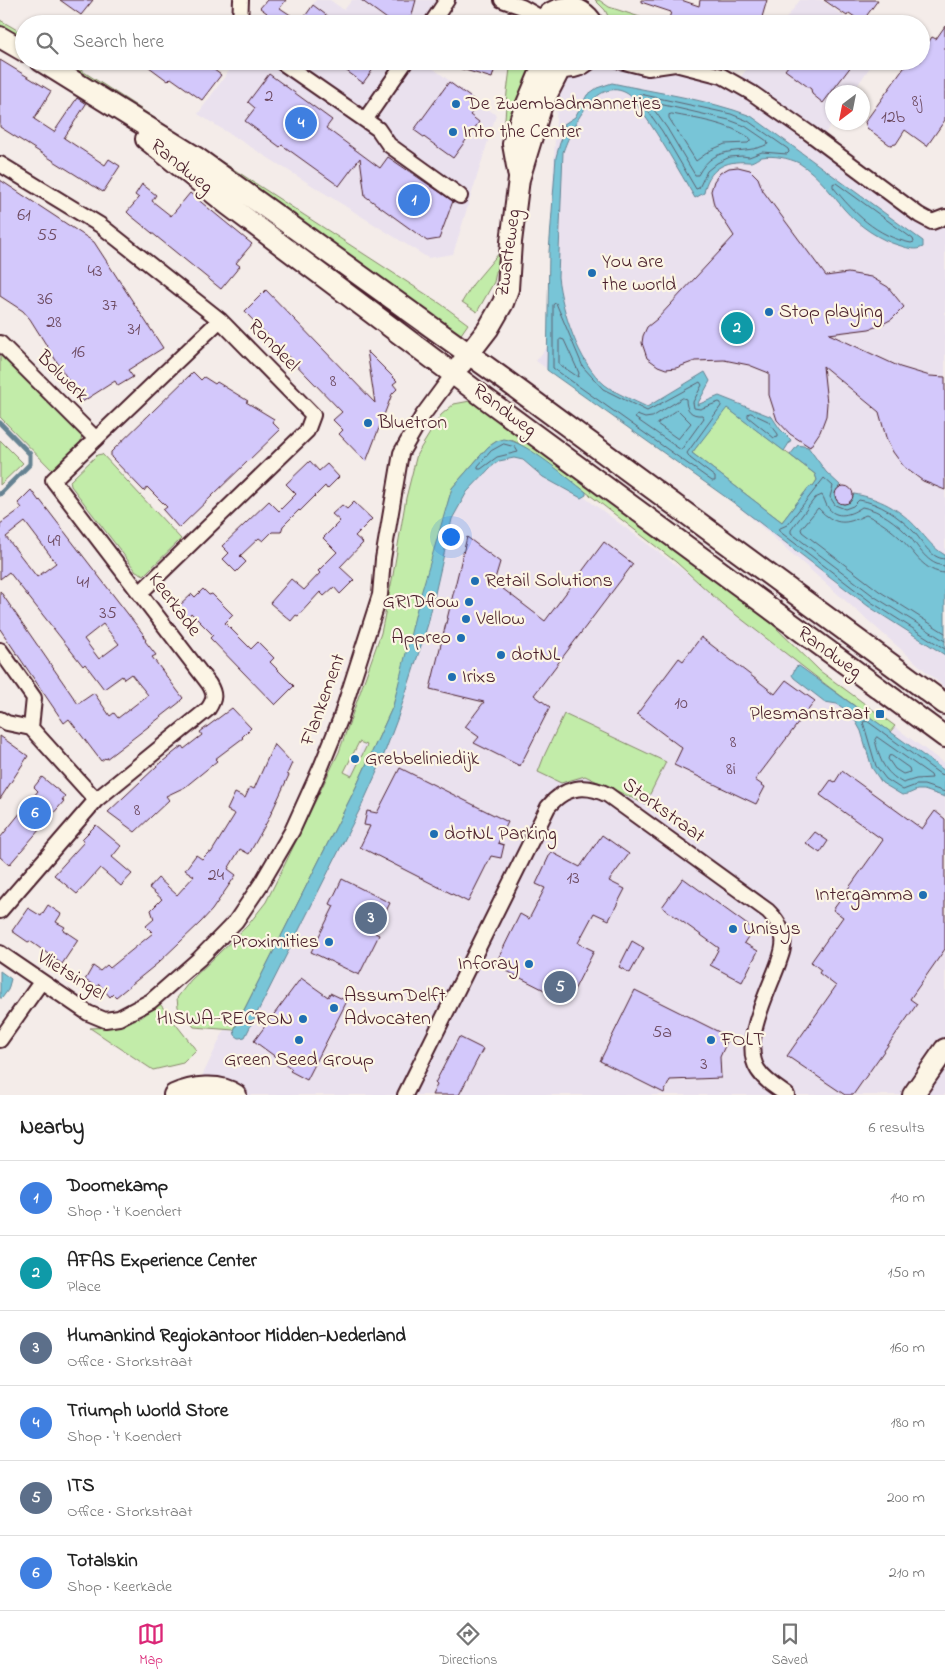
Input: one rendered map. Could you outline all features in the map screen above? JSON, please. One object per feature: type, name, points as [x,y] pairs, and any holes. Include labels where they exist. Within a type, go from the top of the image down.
[{"type":"main road","points":[[558,10],[583,15]]},
{"type":"main road","points":[[0,37],[15,46]]},
{"type":"main road","name":"Randweg","points":[[56,70],[197,158],[945,704]]},
{"type":"main road","name":"Zwarteweg","points":[[454,373],[488,329],[503,303],[508,289],[511,242],[519,179],[514,144],[521,118],[547,70]]},
{"type":"main road","name":"Randweg","points":[[69,78],[227,204],[751,595],[945,737]]},
{"type":"main road","points":[[913,1095],[945,1049]]},
{"type":"main road","points":[[174,1095],[183,1091],[209,1088],[231,1091],[236,1095]]},
{"type":"street","points":[[240,15],[241,0]]},
{"type":"street","points":[[437,15],[448,0]]},
{"type":"street","points":[[502,0],[522,7],[558,10]]},
{"type":"street","points":[[293,70],[378,129],[389,145],[460,196]]},
{"type":"street","points":[[365,120],[400,70]]},
{"type":"street","points":[[699,70],[722,76],[752,93],[919,215],[932,222],[945,217]]},
{"type":"street","name":"Rondeel","points":[[0,164],[100,225],[220,320],[313,415],[307,430],[140,593]]},
{"type":"street","name":"Keerkade","points":[[0,911],[96,800],[208,709],[214,698],[214,692],[210,684],[53,480],[220,320]]},
{"type":"street","name":"Bolwerk","points":[[0,343],[96,439]]},
{"type":"street","name":"Flankement","points":[[150,1002],[199,959],[236,922],[261,884],[303,807],[340,720],[380,595],[383,559],[401,452],[423,415],[454,373]]},
{"type":"street","points":[[0,650],[34,698],[31,728]]},
{"type":"street","points":[[0,718],[7,723],[31,728],[96,800]]},
{"type":"street","name":"Storkstraat","points":[[405,1095],[548,807],[560,794],[579,788],[600,791],[608,795],[768,911],[776,919],[781,928],[783,938],[782,952],[753,1033],[752,1055],[758,1070],[763,1076],[788,1095]]},
{"type":"street","name":"Vlietsingel","points":[[0,953],[88,1013],[105,1020],[119,1018],[150,1002]]},
{"type":"street","points":[[0,1040],[41,982]]},
{"type":"shaded area","points":[[316,0],[330,0],[344,10],[352,0],[458,0],[447,15],[305,15]]},
{"type":"shaded area","points":[[800,0],[822,0],[842,15],[789,15]]},
{"type":"shaded area","points":[[230,70],[435,70],[496,115],[453,254],[428,258],[198,114]]},
{"type":"shaded area","points":[[559,70],[718,70],[740,78],[746,70],[868,70],[858,85],[825,85],[825,130],[827,130],[823,137],[926,214],[944,214],[945,212],[945,688],[734,503],[536,361],[548,346],[549,254]]},
{"type":"shaded area","points":[[488,426],[945,764],[945,1095],[193,1095],[377,714]]},
{"type":"green space","points":[[595,0],[634,15],[608,15]]},
{"type":"green space","points":[[0,20],[15,29],[15,35],[0,27]]},
{"type":"green space","points":[[69,70],[81,70],[441,304],[468,324],[457,340]]},
{"type":"green space","points":[[510,70],[530,70],[503,145]]},
{"type":"green space","points":[[500,252],[494,282],[477,312],[462,302],[473,284]]},
{"type":"green space","points":[[0,352],[82,435],[80,445],[54,472],[0,417]]},
{"type":"green space","points":[[470,401],[484,409],[603,494],[764,616],[820,671],[895,726],[890,732],[829,687],[722,604],[676,562],[586,492],[518,443],[511,440],[497,441],[488,447],[452,488],[393,706],[356,787],[234,1030],[194,1027],[178,1007],[177,998],[190,981],[248,925],[266,902],[339,752],[381,633],[406,498],[417,454],[441,415],[454,404]],"holes":[[[359,742],[367,745],[352,776],[344,772]]]},
{"type":"green space","points":[[726,407],[815,474],[817,480],[815,484],[809,487],[782,522],[692,453]]},
{"type":"green space","points":[[0,440],[23,463],[0,485]]},
{"type":"green space","points":[[102,454],[181,539],[144,575],[136,571],[71,486],[70,481],[97,455]]},
{"type":"green space","points":[[564,714],[666,762],[645,804],[585,776],[561,783],[538,772]]},
{"type":"green space","points":[[160,1004],[196,1050],[183,1063],[153,1070],[90,1028],[115,1027],[142,1017]]},
{"type":"water","points":[[612,83],[699,101],[751,116],[923,241],[923,247],[912,249],[877,236],[850,215],[806,168],[795,161],[781,157],[762,157],[752,162],[725,165],[714,172],[709,178],[704,193],[695,198],[634,100],[628,94],[616,90],[605,91],[595,97],[586,107],[572,130],[563,152],[558,277],[563,305],[573,335],[579,350],[595,375],[605,385],[647,407],[705,372],[710,381],[697,405],[719,396],[772,417],[791,440],[784,451],[727,408],[692,453],[782,522],[809,487],[813,486],[817,480],[815,474],[790,455],[798,445],[808,447],[826,472],[840,485],[835,493],[837,501],[844,504],[850,502],[854,494],[872,498],[904,516],[945,555],[945,655],[868,606],[734,503],[547,370],[549,252],[556,157],[566,129],[564,124],[575,117],[587,95],[597,88]]},
{"type":"water","points":[[504,439],[524,446],[535,453],[586,492],[586,495],[581,498],[543,477],[523,460],[514,458],[499,461],[467,492],[452,519],[428,624],[398,717],[380,765],[362,805],[245,1037],[239,1038],[235,1035],[234,1030],[356,787],[393,706],[418,604],[452,488],[488,447]]},
{"type":"water","points":[[799,666],[945,771],[945,797],[924,790],[917,790],[902,795],[882,783],[872,768],[861,731],[851,713],[837,704],[825,702],[794,678],[792,675],[796,667]]},
{"type":"water","points":[[0,971],[11,979],[8,990],[2,998],[0,998]]},
{"type":"building","points":[[60,0],[93,0],[81,15]]},
{"type":"building","points":[[267,0],[286,0],[280,8],[290,15],[265,15],[267,13],[260,8]]},
{"type":"building","points":[[361,0],[416,0],[412,15],[382,15]]},
{"type":"building","points":[[641,0],[681,0],[699,6],[700,0],[767,0],[763,15],[670,15],[671,12],[641,2]]},
{"type":"building","points":[[824,0],[878,0],[867,15],[852,15],[849,13],[846,15]]},
{"type":"building","points":[[313,5],[326,15],[306,15]]},
{"type":"building","points":[[945,26],[945,120],[927,146],[905,130],[896,144],[890,145],[870,130],[870,115],[903,70],[930,70],[930,40],[932,37],[936,39]]},
{"type":"building","points":[[0,60],[51,91],[34,119],[54,132],[77,98],[86,104],[64,138],[105,165],[109,159],[120,166],[103,192],[0,127]]},
{"type":"building","points":[[153,70],[214,70],[221,75],[202,100],[171,78],[168,81]]},
{"type":"building","points":[[345,70],[372,70],[363,83]]},
{"type":"building","points":[[465,70],[494,70],[492,78]]},
{"type":"building","points":[[785,70],[848,70],[837,85],[825,85],[825,100],[823,103],[812,94],[811,89]]},
{"type":"building","points":[[269,74],[332,120],[326,128],[380,168],[388,157],[453,201],[439,239],[427,241],[365,196],[360,158],[339,186],[245,121],[255,108],[248,102]]},
{"type":"building","points":[[449,82],[474,100],[469,108],[473,111],[470,115],[479,122],[453,158],[414,130]]},
{"type":"building","points":[[738,167],[750,170],[758,178],[763,191],[826,276],[848,273],[871,277],[888,287],[904,307],[892,319],[879,326],[829,334],[900,367],[930,376],[945,377],[945,490],[923,481],[904,467],[887,441],[879,412],[823,366],[827,403],[826,416],[820,432],[810,447],[790,434],[777,420],[769,395],[769,373],[749,365],[724,360],[695,361],[676,368],[666,369],[647,358],[642,343],[647,327],[657,319],[734,236],[714,205],[711,191],[714,181],[720,173],[729,168]]},
{"type":"building","points":[[0,180],[94,242],[163,348],[128,370],[133,377],[118,386],[115,381],[82,402],[30,319],[23,311],[0,296]]},
{"type":"building","points":[[142,184],[156,195],[152,201],[171,216],[190,193],[252,244],[236,263],[240,266],[221,289],[127,212],[139,198],[135,195]]},
{"type":"building","points":[[266,290],[375,403],[367,351],[397,381],[393,384],[397,389],[392,394],[366,462],[339,434],[343,430],[333,420],[342,412],[245,311]]},
{"type":"building","points":[[193,372],[201,380],[204,377],[215,384],[217,382],[248,401],[246,402],[274,419],[272,422],[280,430],[179,528],[163,510],[167,507],[147,487],[144,491],[111,457],[111,452]]},
{"type":"building","points":[[310,461],[319,471],[327,464],[339,477],[327,489],[325,486],[299,510],[283,526],[281,532],[272,532],[263,541],[259,538],[240,556],[246,562],[236,572],[223,559],[229,553],[222,546],[269,501],[279,511],[296,494],[286,484]]},
{"type":"building","points":[[844,486],[850,489],[853,495],[850,501],[844,504],[838,501],[835,495],[838,489]]},
{"type":"building","points":[[31,490],[40,500],[144,635],[145,641],[156,655],[152,657],[183,698],[144,730],[101,761],[69,719],[64,723],[0,629],[0,591],[78,704],[94,693],[110,716],[114,713],[118,718],[148,695],[131,674],[124,679],[122,676],[104,689],[85,664],[83,666],[9,572],[0,579],[0,524],[22,508],[18,503]],"holes":[[[25,522],[56,563],[37,577],[6,537]],[[103,624],[119,644],[99,659],[84,639]]]},
{"type":"building","points":[[354,502],[372,519],[355,536],[363,543],[340,567],[354,580],[340,594],[334,587],[324,596],[320,592],[291,621],[270,603],[291,579],[304,590],[320,573],[318,571],[337,552],[323,538],[340,521],[332,514],[342,505],[347,509]]},
{"type":"building","name":"dotNL","points":[[467,537],[500,562],[494,582],[545,621],[604,542],[633,564],[534,695],[550,707],[520,766],[474,743],[479,737],[465,727],[484,702],[430,689]]},
{"type":"building","points":[[203,589],[209,595],[212,594],[233,615],[225,623],[251,649],[258,642],[274,658],[270,662],[294,686],[275,705],[210,638],[213,635],[191,613],[188,617],[178,607],[192,594],[195,597]]},
{"type":"building","points":[[701,637],[775,694],[786,680],[815,701],[755,780],[765,787],[756,804],[674,765],[682,748],[637,714],[679,658],[683,661]]},
{"type":"building","points":[[232,708],[251,728],[243,738],[215,759],[217,761],[185,787],[166,796],[169,800],[135,832],[108,812],[157,766],[182,746],[184,749],[202,735],[200,732]]},
{"type":"building","points":[[0,736],[28,756],[0,799]]},
{"type":"building","points":[[274,744],[292,763],[287,774],[289,775],[268,820],[249,854],[240,849],[228,869],[236,875],[212,910],[158,963],[116,997],[113,994],[110,997],[99,984],[97,987],[85,980],[93,966],[100,971],[107,965],[110,968],[153,933],[146,926],[154,919],[151,910],[162,899],[149,888],[158,878],[177,895],[194,876],[185,870],[196,855],[202,859],[209,852],[211,853],[235,814],[227,810],[235,793],[245,798],[250,787],[254,789]]},
{"type":"building","name":"dotNL Parking","points":[[400,768],[508,822],[498,843],[504,845],[501,858],[491,856],[468,902],[360,847],[370,826],[364,825],[367,811],[377,813]]},
{"type":"building","points":[[842,771],[922,829],[935,811],[945,819],[945,949],[910,999],[917,1004],[853,1095],[845,1095],[787,1056],[836,986],[819,973],[821,970],[811,962],[843,917],[833,910],[883,840],[820,795],[831,780],[835,782]]},
{"type":"building","points":[[42,777],[65,796],[62,800],[64,801],[9,865],[0,857],[0,838],[38,791],[34,787]]},
{"type":"building","points":[[96,825],[121,846],[112,857],[132,874],[121,886],[100,868],[77,894],[54,875],[84,842],[82,839]]},
{"type":"building","points":[[815,832],[828,841],[820,853],[806,843]]},
{"type":"building","points":[[602,835],[629,854],[609,881],[625,889],[609,920],[594,913],[578,943],[594,951],[568,1002],[495,965],[520,914],[529,919],[545,888],[536,884],[551,852],[580,867]]},
{"type":"building","points":[[683,878],[753,929],[744,943],[758,951],[742,982],[710,965],[719,948],[662,907]]},
{"type":"building","points":[[342,879],[390,903],[375,933],[379,935],[359,975],[311,952],[334,906],[330,904]]},
{"type":"building","points":[[48,905],[61,914],[56,922],[65,927],[63,930],[78,940],[62,964],[30,941],[28,942],[12,931],[28,908],[41,916]]},
{"type":"building","points":[[632,941],[644,948],[630,973],[619,967]]},
{"type":"building","points":[[301,978],[328,997],[330,993],[347,1001],[307,1080],[290,1071],[292,1069],[254,1041]]},
{"type":"building","points":[[635,990],[729,1037],[720,1057],[721,1078],[670,1080],[664,1093],[600,1061]]},
{"type":"building","points":[[459,1037],[483,1049],[459,1095],[432,1095],[437,1085],[435,1083]]},
{"type":"waterway","points":[[0,423],[30,454],[30,464],[0,494]]},
{"type":"place","name":"De Zwembadmannetjes","points":[[456,104]]},
{"type":"place","name":"Triumph World Store","points":[[301,123]]},
{"type":"place","name":"Into the Center","points":[[453,132]]},
{"type":"place","name":"Doornekamp","points":[[414,200]]},
{"type":"place","name":"You are the world","points":[[592,273]]},
{"type":"place","name":"Stop playing","points":[[769,312]]},
{"type":"place","name":"AFAS Experience Center","points":[[737,328]]},
{"type":"place","name":"Bluetron","points":[[368,423]]},
{"type":"place","name":"Retail Solutions","points":[[475,581]]},
{"type":"place","name":"GRIDflow","points":[[469,602]]},
{"type":"place","name":"Vellow","points":[[466,619]]},
{"type":"place","name":"Appreo","points":[[461,638]]},
{"type":"place","name":"dotNL","points":[[501,655]]},
{"type":"place","name":"Irixs","points":[[452,677]]},
{"type":"place","name":"Plesmanstraat","points":[[880,714]]},
{"type":"place","name":"Grebbeliniedijk","points":[[355,759]]},
{"type":"place","name":"Totalskin","points":[[35,813]]},
{"type":"place","name":"dotNL Parking","points":[[434,834]]},
{"type":"place","name":"Intergamma","points":[[923,895]]},
{"type":"place","name":"Humankind Regiokantoor Midden-Nederland","points":[[371,918]]},
{"type":"place","name":"Unisys","points":[[733,929]]},
{"type":"place","name":"Proximities","points":[[329,942]]},
{"type":"place","name":"Inforay","points":[[529,964]]},
{"type":"place","name":"ITS","points":[[560,987]]},
{"type":"place","name":"AssumDelft Advocaten","points":[[334,1008]]},
{"type":"place","name":"HISWA-RECRON","points":[[303,1019]]},
{"type":"place","name":"Green Seed Group","points":[[299,1040]]},
{"type":"place","name":"FOLT","points":[[711,1040]]}]
